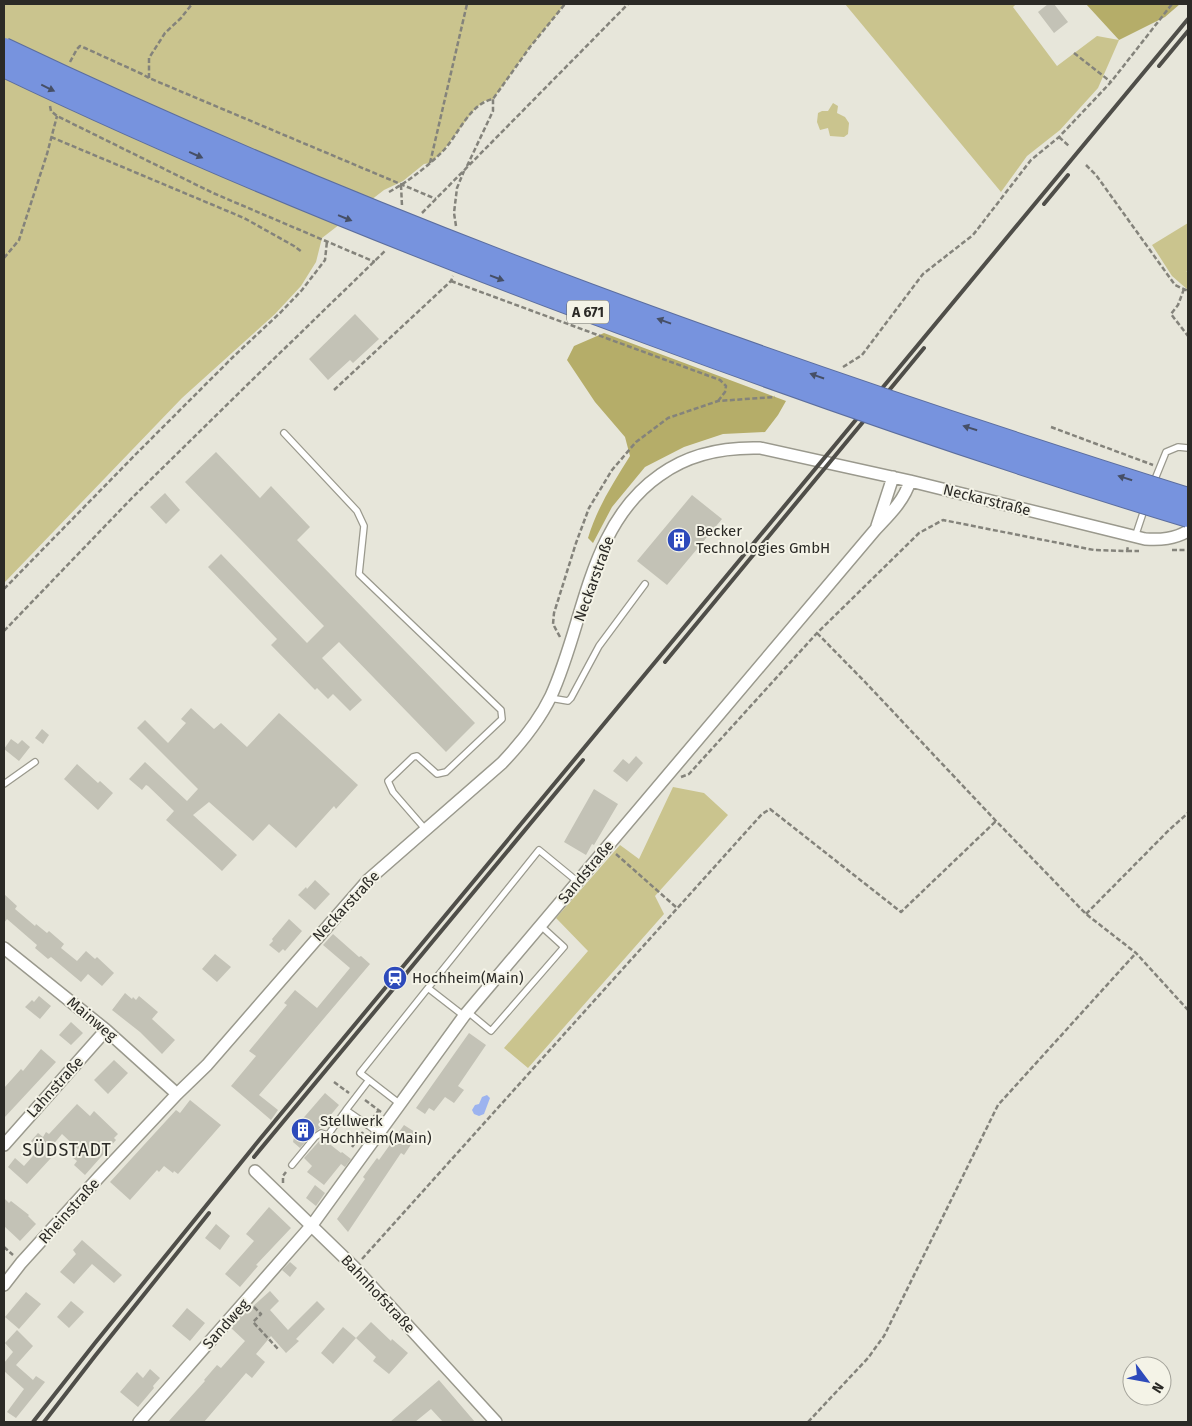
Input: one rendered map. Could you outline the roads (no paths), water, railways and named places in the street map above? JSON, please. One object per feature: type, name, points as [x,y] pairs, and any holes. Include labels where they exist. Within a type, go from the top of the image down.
[{"type":"highway","name":"A 671","points":[[4,48],[246,159],[487,256],[809,373],[1016,443],[1188,498]]},
{"type":"highway","name":"A 671","points":[[4,67],[228,170],[309,204],[491,275],[818,395],[992,454],[1188,517]]},
{"type":"street","name":"Neckarstraße","points":[[177,1094],[207,1064],[362,886],[502,763],[530,731],[550,698],[564,667],[593,573],[618,517],[638,492],[669,468],[714,450],[737,447],[760,448],[910,481],[1132,536],[1164,540],[1188,531]]},
{"type":"street","name":"Sandstraße","points":[[875,530],[892,477]]},
{"type":"street","name":"Sandstraße","points":[[312,1226],[466,1014],[893,511],[907,490],[910,481]]},
{"type":"street","name":"Mainweg","points":[[4,948],[106,1030],[177,1094]]},
{"type":"street","name":"Lahnstraße","points":[[4,1144],[106,1030]]},
{"type":"street","name":"Rheinstraße","points":[[4,1285],[21,1263],[177,1094]]},
{"type":"street","name":"Bahnhofstraße","points":[[255,1171],[354,1268],[496,1422]]},
{"type":"street","name":"Sandweg","points":[[139,1422],[312,1226]]},
{"type":"lane","points":[[284,433],[357,511],[364,526],[358,574],[501,710],[502,719],[446,772],[437,774],[417,756],[413,757],[388,781],[393,792],[426,830]]},
{"type":"lane","points":[[1132,536],[1166,452],[1178,446],[1188,448]]},
{"type":"lane","points":[[550,698],[568,701],[571,698],[598,646],[646,584]]},
{"type":"lane","points":[[4,784],[35,762]]},
{"type":"lane","points":[[400,1104],[360,1073],[428,988],[539,850],[578,882]]},
{"type":"lane","points":[[428,988],[491,1031],[564,947],[541,926]]},
{"type":"lane","points":[[292,1165],[314,1137],[321,1133],[328,1135],[369,1080]]},
{"type":"lane","points":[[346,1110],[379,1133]]},
{"type":"water","points":[[487,1095],[490,1098],[484,1114],[479,1116],[474,1114],[472,1110],[475,1105],[479,1104],[482,1097]]},
{"type":"railway","points":[[33,1422],[260,1139],[1188,19]]},
{"type":"railway","points":[[1159,66],[1188,31]]},
{"type":"railway","points":[[1044,204],[1068,175]]},
{"type":"railway","points":[[665,662],[924,348]]},
{"type":"railway","points":[[254,1157],[583,760]]},
{"type":"railway","points":[[44,1422],[209,1213]]},
{"type":"place","name":"Becker Technologies GmbH","points":[[679,540]]},
{"type":"place","name":"Hochheim(Main)","points":[[395,978]]},
{"type":"place","name":"Stellwerk Hochheim(Main)","points":[[303,1130]]},
{"type":"district","name":"SÜDSTADT","points":[[67,1150]]}]
